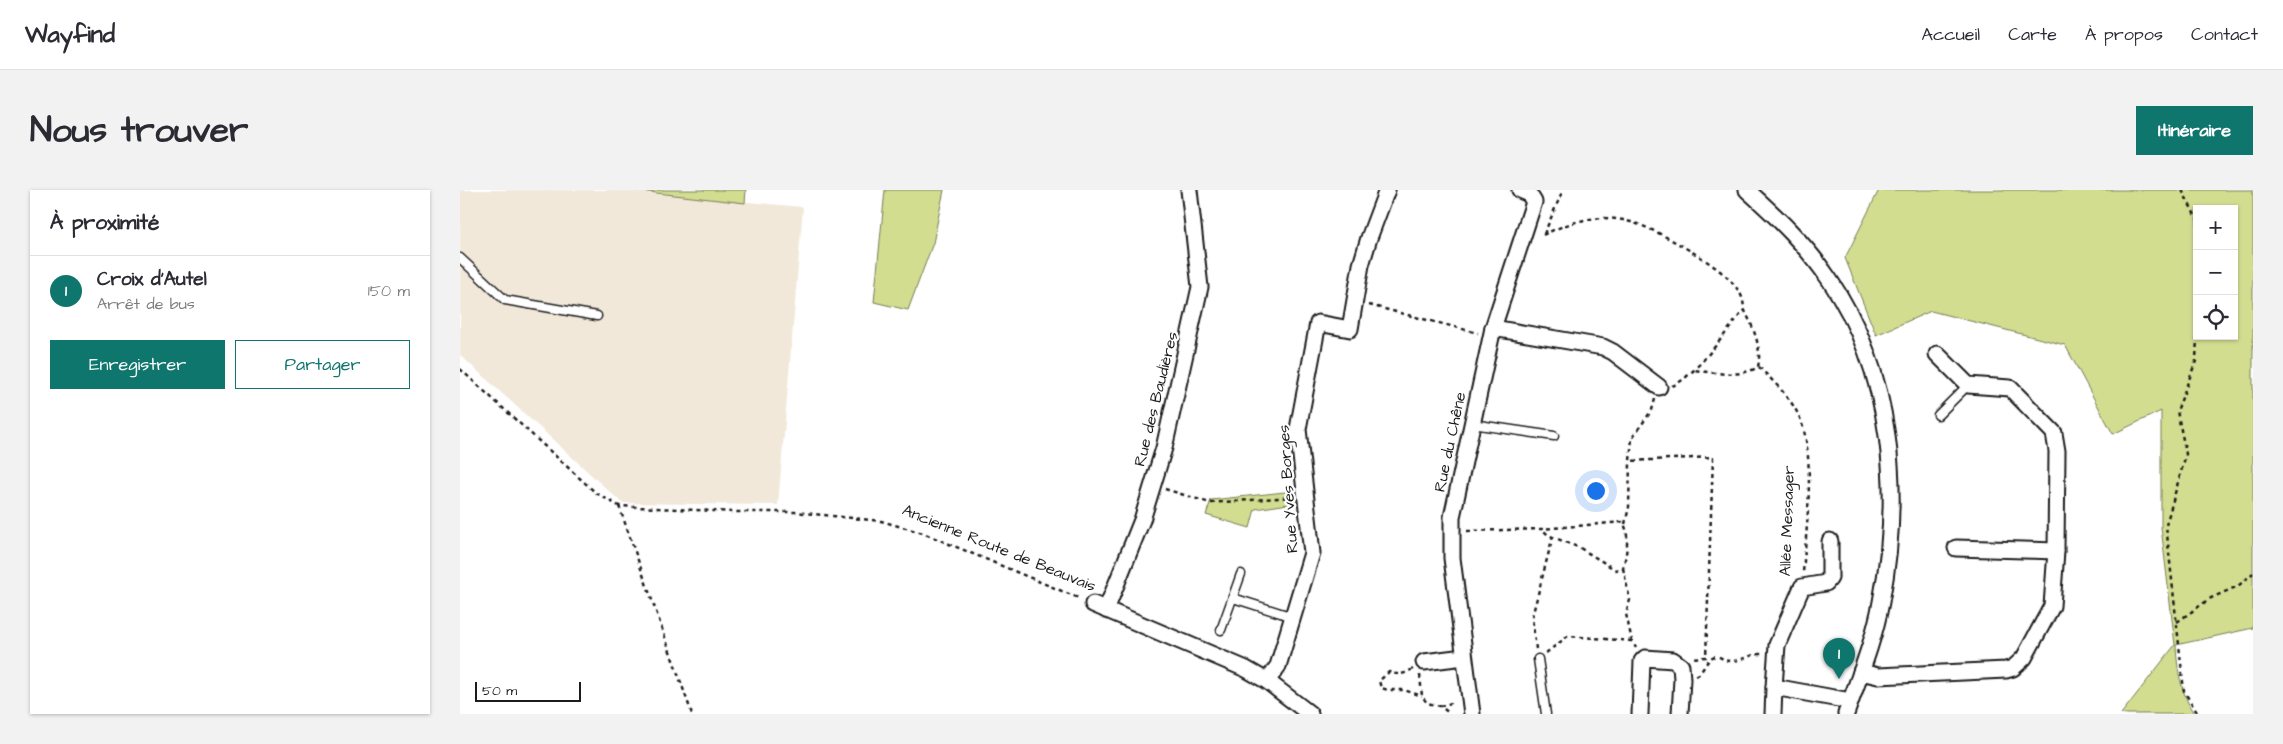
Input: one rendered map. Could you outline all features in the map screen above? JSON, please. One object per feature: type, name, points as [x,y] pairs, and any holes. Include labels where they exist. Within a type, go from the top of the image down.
[{"type":"street","name":"Rue des Baudières","points":[[1099,607],[1142,520],[1169,429],[1200,287],[1190,190]]},
{"type":"street","name":"Rue Yves Borges","points":[[1267,681],[1278,666],[1312,553],[1298,429],[1318,323],[1350,329],[1361,265],[1387,190]]},
{"type":"street","name":"Rue du Chêne","points":[[1472,714],[1450,532],[1492,332],[1534,202],[1529,194],[1520,190]]},
{"type":"street","points":[[1747,190],[1798,240],[1828,278],[1862,339],[1878,389],[1892,476],[1889,552],[1881,603],[1861,672],[1848,708],[1774,687]]},
{"type":"street","points":[[1492,332],[1602,347],[1618,355],[1658,387]]},
{"type":"street","points":[[1861,672],[1878,676],[2006,670],[2013,668],[2024,658],[2052,606],[2056,551],[2058,450],[2054,433],[2010,388],[1968,385],[1937,354]]},
{"type":"street","points":[[1802,587],[1826,583],[1830,578],[1830,541]]},
{"type":"street","points":[[1956,548],[2056,551]]},
{"type":"street","name":"Allée Messager","points":[[1773,714],[1775,655],[1802,587]]},
{"type":"street","name":"Ancienne Route de Beauvais","points":[[1099,607],[1246,669],[1267,681],[1310,714]]},
{"type":"street","points":[[1421,666],[1464,657]]},
{"type":"street","points":[[1640,714],[1643,659],[1673,660],[1681,666],[1685,678],[1680,714]]},
{"type":"lane","points":[[460,258],[506,300],[597,316]]},
{"type":"lane","points":[[1938,415],[1968,385]]},
{"type":"lane","points":[[1472,424],[1554,436]]},
{"type":"lane","points":[[1221,630],[1241,574]]},
{"type":"lane","points":[[1233,598],[1293,617]]},
{"type":"lane","points":[[1538,660],[1546,714]]},
{"type":"path","points":[[1563,190],[1543,235],[1562,226],[1593,218],[1628,221],[1642,225],[1697,255],[1716,269],[1737,289],[1742,296],[1744,310],[1754,329],[1760,360],[1758,367],[1752,371],[1720,373],[1694,370]]},
{"type":"path","points":[[2182,190],[2193,211]]},
{"type":"path","points":[[1355,301],[1492,332]]},
{"type":"path","points":[[1643,659],[1632,641],[1626,614],[1630,600],[1624,568],[1625,525],[1629,506],[1632,438],[1652,410],[1658,387],[1678,383],[1694,370],[1744,310]]},
{"type":"path","points":[[2197,340],[2196,361],[2177,411],[2186,454],[2166,525],[2184,691],[2198,714]]},
{"type":"path","name":"Allée Messager","points":[[1758,367],[1790,401],[1802,425],[1809,487],[1802,587]]},
{"type":"path","name":"Ancienne Route de Beauvais","points":[[460,369],[596,493],[619,506],[733,512],[795,512],[881,520],[923,533],[1099,607]]},
{"type":"path","points":[[1630,460],[1713,457],[1706,657]]},
{"type":"path","points":[[1153,484],[1210,503],[1306,495]]},
{"type":"path","points":[[619,506],[692,714]]},
{"type":"path","points":[[1450,532],[1542,529],[1622,522],[1625,525]]},
{"type":"path","points":[[1542,529],[1545,533],[1580,548],[1616,570],[1624,568]]},
{"type":"path","points":[[1538,660],[1532,617],[1553,536]]},
{"type":"path","points":[[2177,622],[2212,598],[2238,586],[2253,573]]},
{"type":"path","points":[[1538,660],[1568,636],[1632,641]]},
{"type":"path","points":[[1711,658],[1698,676],[1685,678],[1691,657],[1711,658],[1717,656],[1729,661],[1744,659],[1755,653],[1775,655]]},
{"type":"path","points":[[1422,696],[1404,690],[1381,688],[1379,681],[1389,672],[1396,675],[1404,674],[1421,666],[1422,696],[1427,703],[1440,706],[1450,714]]},
{"type":"shaded area","points":[[460,190],[612,190],[803,207],[778,505],[622,503],[460,355]]},
{"type":"green space","points":[[630,190],[746,190],[745,203]]},
{"type":"green space","points":[[885,190],[944,190],[933,243],[908,310],[874,302]]},
{"type":"green space","points":[[1879,190],[2253,190],[2253,628],[2176,645],[2180,681],[2194,714],[2121,714],[2175,645],[2161,527],[2161,411],[2113,434],[2065,345],[1931,311],[1876,335],[1845,258]]},
{"type":"green space","points":[[1294,491],[1296,503],[1255,509],[1250,528],[1206,515],[1211,500]]},
{"type":"place","name":"Croix d'Autel","points":[[1839,679]]}]
